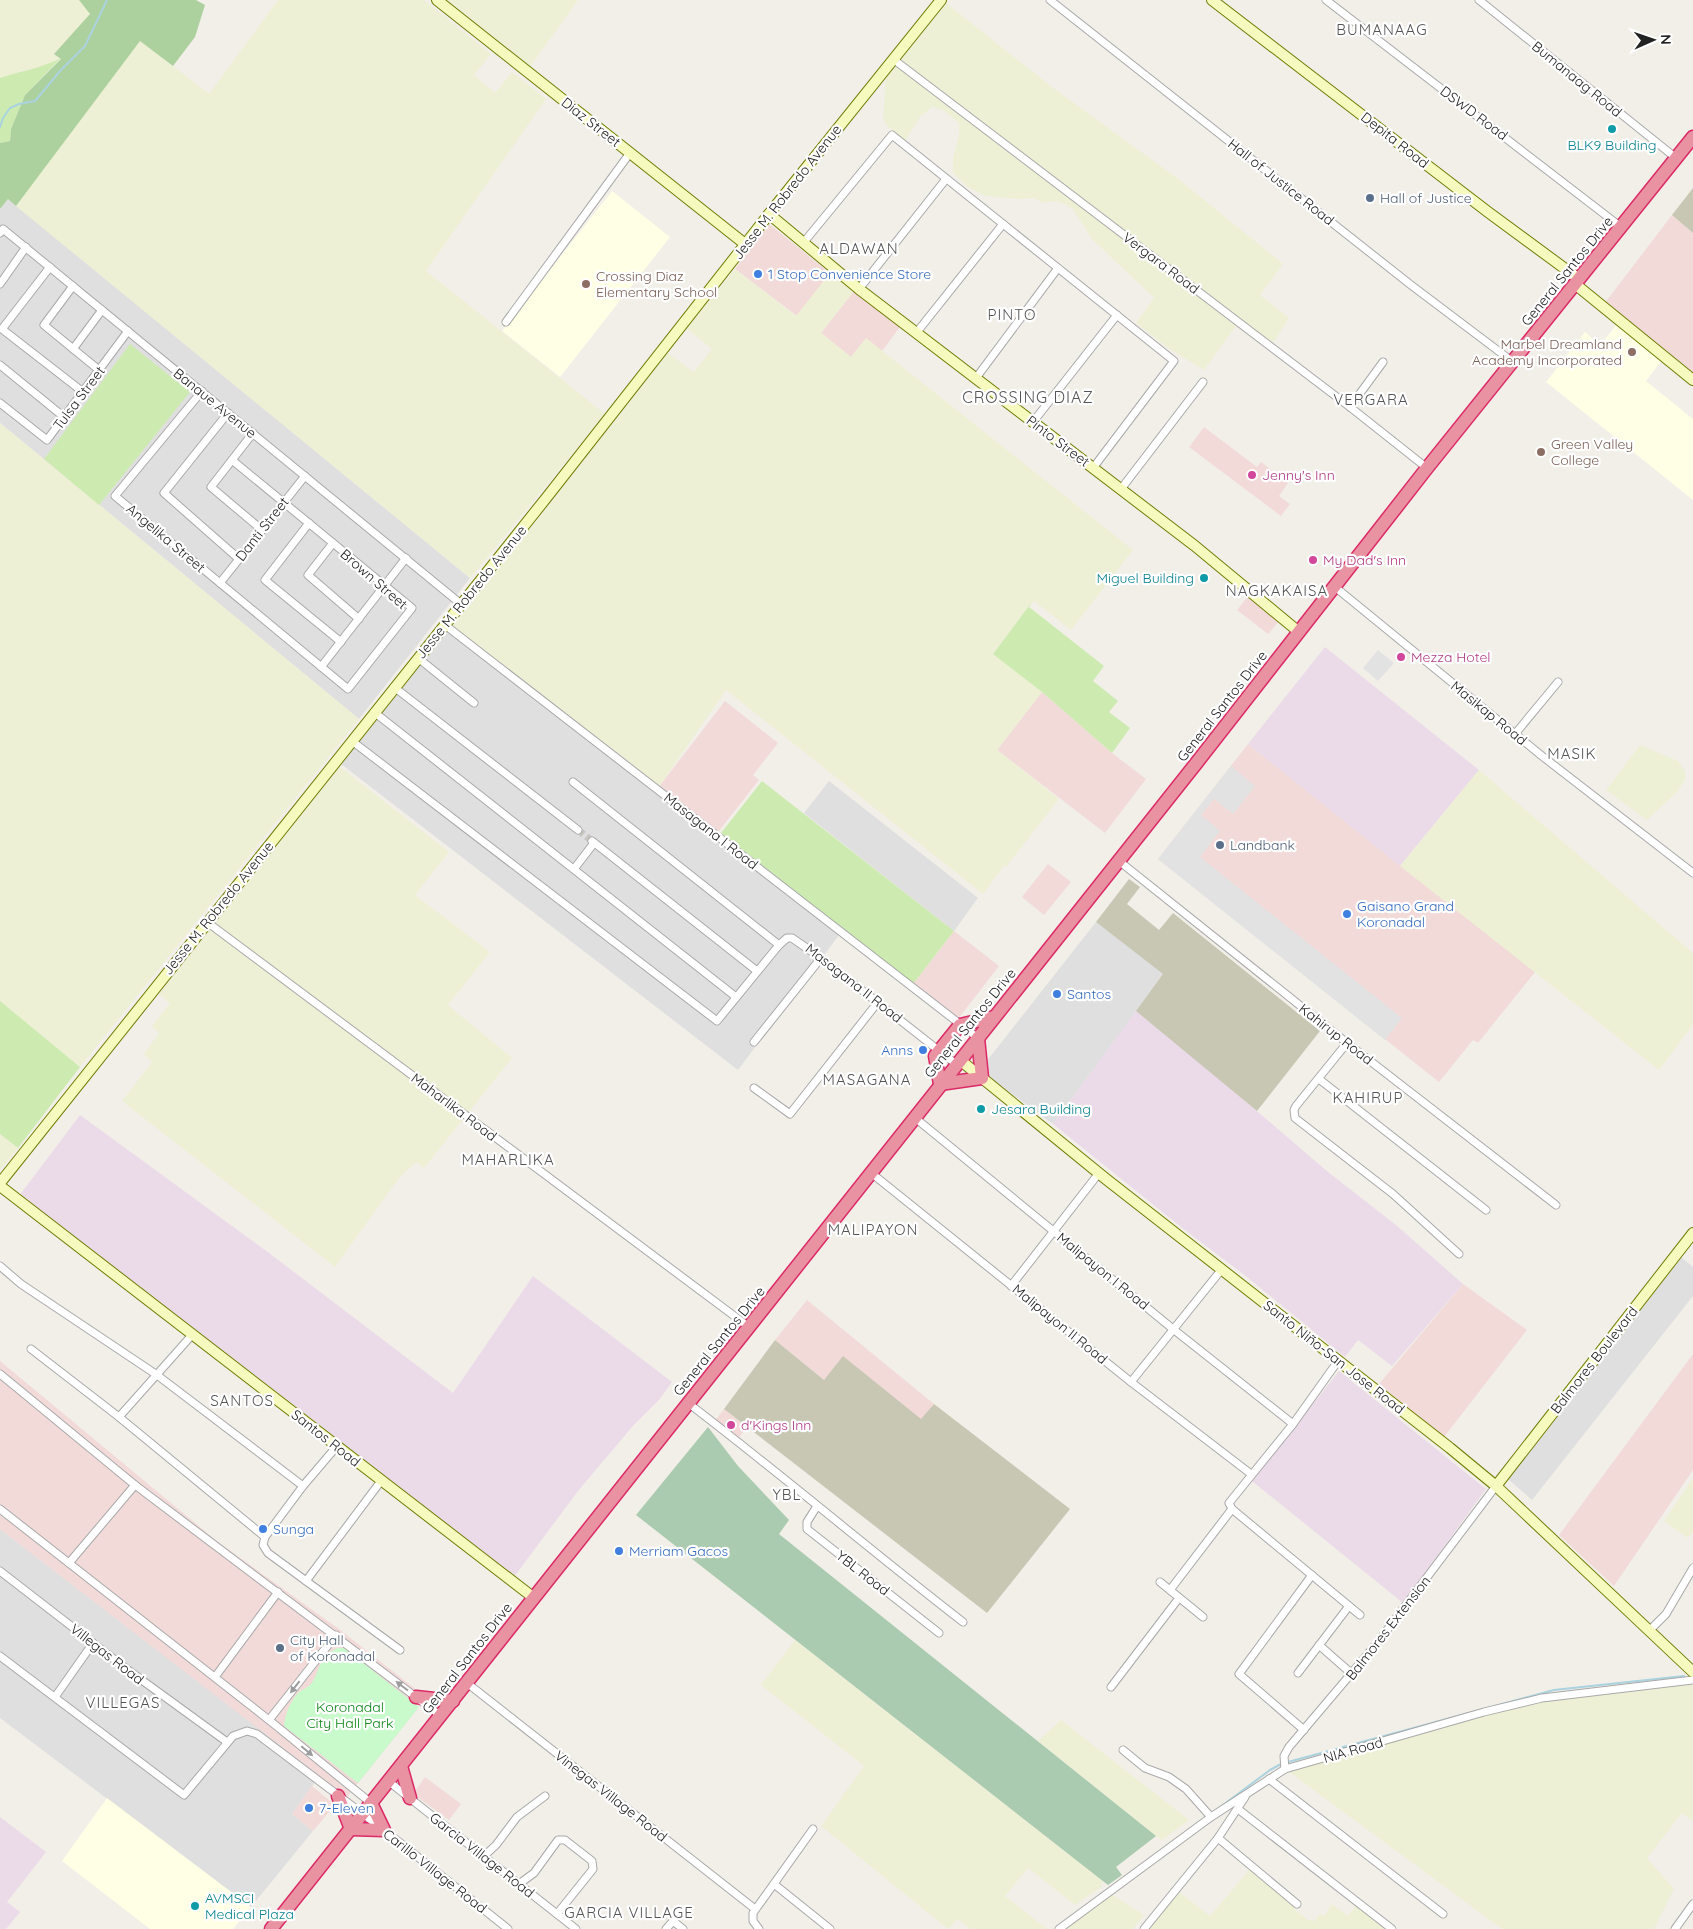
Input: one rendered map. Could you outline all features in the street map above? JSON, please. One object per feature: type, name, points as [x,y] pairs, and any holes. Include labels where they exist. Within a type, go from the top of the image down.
[{"type":"highway","name":"General Santos Drive","points":[[271,1929],[1693,136]]},
{"type":"highway","points":[[978,1038],[982,1078],[940,1084],[936,1056],[960,1025],[994,1017]]},
{"type":"highway","points":[[416,1697],[453,1701]]},
{"type":"highway","points":[[401,1766],[410,1798]]},
{"type":"highway","points":[[338,1796],[351,1829],[384,1830],[371,1803]]},
{"type":"main road","name":"Diaz Street","points":[[437,0],[746,244]]},
{"type":"main road","name":"Jesse M. Robredo Avenue","points":[[0,1185],[769,214],[941,0]]},
{"type":"main road","name":"Depita Road","points":[[1212,0],[1577,282],[1693,380]]},
{"type":"main road","name":"Pinto Street","points":[[769,214],[859,288],[1195,546],[1299,632]]},
{"type":"main road","name":"Santo Niño-San Jose Road","points":[[958,1062],[982,1078],[1099,1173],[1496,1486],[1693,1672]]},
{"type":"main road","name":"Santos Road","points":[[0,1185],[534,1598]]},
{"type":"main road","name":"Balmores Boulevard","points":[[1496,1486],[1693,1233]]},
{"type":"street","name":"Hall of Justice Road","points":[[1050,0],[1411,285],[1513,362]]},
{"type":"street","name":"DSWD Road","points":[[1326,0],[1621,227]]},
{"type":"street","name":"Bumanaag Road","points":[[1478,0],[1676,158]]},
{"type":"street","name":"Vergara Road","points":[[893,59],[1428,468]]},
{"type":"street","points":[[804,242],[892,135],[1174,361],[1093,468]]},
{"type":"street","points":[[506,322],[630,153]]},
{"type":"street","points":[[859,288],[946,179]]},
{"type":"street","points":[[917,332],[1003,224]]},
{"type":"street","name":"Banaue Avenue","points":[[2,231],[26,247],[461,604]]},
{"type":"street","points":[[0,284],[26,247]]},
{"type":"street","points":[[50,267],[2,330],[83,392]]},
{"type":"street","points":[[976,378],[1058,268]]},
{"type":"street","points":[[73,286],[44,325],[99,370]]},
{"type":"street","points":[[73,349],[102,310]]},
{"type":"street","points":[[1033,422],[1117,315]]},
{"type":"street","name":"Tulsa Street","points":[[0,403],[47,440],[128,331]]},
{"type":"street","points":[[1350,407],[1383,362]]},
{"type":"street","points":[[0,365],[64,417]]},
{"type":"street","points":[[1121,489],[1203,382]]},
{"type":"street","name":"Angelika Street","points":[[202,391],[115,496],[348,689]]},
{"type":"street","points":[[228,413],[164,493],[239,559]]},
{"type":"street","points":[[253,434],[211,487],[262,530]]},
{"type":"street","name":"Brown Street","points":[[232,460],[412,608],[348,689]]},
{"type":"street","name":"Danti Street","points":[[220,583],[305,476]]},
{"type":"street","points":[[309,524],[265,580],[341,642]]},
{"type":"street","points":[[333,543],[308,575],[359,619]]},
{"type":"street","points":[[321,668],[406,558]]},
{"type":"street","name":"Masikap Road","points":[[1335,587],[1516,734],[1693,873]]},
{"type":"street","name":"Masagana I Road","points":[[445,625],[978,1038]]},
{"type":"street","points":[[418,658],[474,703]]},
{"type":"street","points":[[1516,734],[1558,682]]},
{"type":"street","points":[[394,687],[578,830]]},
{"type":"street","points":[[374,712],[736,996]]},
{"type":"street","points":[[352,741],[717,1021],[779,945],[573,782]]},
{"type":"street","points":[[574,869],[593,842],[757,971]]},
{"type":"street","name":"Kahirup Road","points":[[1119,861],[1347,1043],[1556,1205]]},
{"type":"street","name":"Maharlika Road","points":[[207,922],[749,1327]]},
{"type":"street","name":"Masagana II Road","points":[[779,945],[787,938],[792,938],[958,1062]]},
{"type":"street","points":[[754,1042],[821,958]]},
{"type":"street","points":[[754,1088],[790,1114],[878,1002]]},
{"type":"street","points":[[1347,1043],[1296,1106],[1294,1114],[1298,1121],[1393,1194],[1459,1254]]},
{"type":"street","points":[[1319,1078],[1486,1210]]},
{"type":"street","name":"Malipayon I Road","points":[[914,1117],[1173,1329],[1293,1424]]},
{"type":"street","name":"Malipayon II Road","points":[[870,1172],[1131,1382],[1251,1474]]},
{"type":"street","points":[[1011,1286],[1099,1173]]},
{"type":"street","points":[[0,1266],[29,1289],[157,1375],[303,1486]]},
{"type":"street","points":[[1131,1382],[1222,1269]]},
{"type":"street","points":[[119,1417],[192,1335]]},
{"type":"street","points":[[31,1349],[119,1417],[265,1537]]},
{"type":"street","points":[[1338,1361],[1293,1424],[1229,1503],[1232,1509],[1360,1615]]},
{"type":"street","points":[[0,1374],[135,1485],[441,1716]]},
{"type":"street","name":"YBL Road","points":[[688,1403],[756,1455],[963,1622]]},
{"type":"street","points":[[337,1446],[303,1486],[265,1537],[263,1545],[265,1550],[400,1650]]},
{"type":"street","points":[[306,1581],[381,1480]]},
{"type":"street","points":[[69,1563],[135,1485]]},
{"type":"street","name":"Balmores Extension","points":[[1285,1769],[1286,1751],[1407,1606],[1496,1486]]},
{"type":"street","name":"YBL Road","points":[[817,1506],[807,1522],[807,1529],[939,1633]]},
{"type":"street","points":[[1170,1590],[1232,1509]]},
{"type":"street","points":[[0,1510],[215,1677],[371,1803]]},
{"type":"street","points":[[1649,1631],[1666,1614],[1693,1568]]},
{"type":"street","name":"Villegas Road","points":[[0,1571],[169,1701],[227,1742]]},
{"type":"street","points":[[1304,1730],[1239,1674],[1312,1575]]},
{"type":"street","points":[[1160,1582],[1203,1617]]},
{"type":"street","points":[[215,1677],[278,1592]]},
{"type":"street","points":[[1111,1686],[1179,1598]]},
{"type":"street","points":[[1298,1673],[1349,1606]]},
{"type":"street","points":[[269,1720],[336,1635]]},
{"type":"street","points":[[55,1697],[93,1643]]},
{"type":"street","points":[[1319,1646],[1352,1674]]},
{"type":"street","points":[[0,1656],[184,1795],[227,1742],[239,1732],[252,1731],[362,1815]]},
{"type":"street","name":"NIA Road","points":[[1059,1929],[1208,1814],[1246,1794],[1285,1769],[1484,1712],[1542,1698],[1693,1680]]},
{"type":"street","name":"Vinegas Village Road","points":[[467,1683],[755,1909]]},
{"type":"street","points":[[1123,1750],[1145,1768],[1168,1777],[1180,1785],[1195,1798],[1208,1814]]},
{"type":"street","points":[[1269,1779],[1443,1914]]},
{"type":"street","name":"Garcia Village Road","points":[[388,1781],[576,1929]]},
{"type":"street","points":[[1144,1929],[1218,1838],[1246,1794]]},
{"type":"street","points":[[484,1856],[496,1845],[517,1817],[545,1796]]},
{"type":"street","points":[[1238,1809],[1392,1929]]},
{"type":"street","name":"Carillo Village Road","points":[[362,1815],[384,1830],[508,1929]]},
{"type":"street","points":[[759,1929],[752,1917],[755,1909],[813,1829]]},
{"type":"street","points":[[1218,1838],[1297,1904]]},
{"type":"street","points":[[519,1884],[530,1877],[558,1840],[565,1840],[592,1861],[593,1869],[557,1914]]},
{"type":"street","points":[[774,1884],[830,1929]]},
{"type":"street","points":[[1675,1929],[1693,1904]]},
{"type":"street","points":[[666,1929],[673,1921],[683,1929]]},
{"type":"shaded area","points":[[0,0],[79,0],[91,14],[54,54],[61,58],[48,65],[0,78]]},
{"type":"shaded area","points":[[278,0],[424,0],[491,54],[474,75],[495,93],[512,72],[546,99],[426,271],[605,414],[470,578],[16,206],[140,40],[209,94]]},
{"type":"shaded area","points":[[447,0],[578,0],[530,67]]},
{"type":"shaded area","points":[[946,3],[1052,87],[1177,178],[1283,264],[1260,295],[1289,318],[1268,350],[1236,326],[1204,370],[1168,348],[1136,323],[1154,298],[1092,239],[1072,208],[1058,201],[1043,203],[1034,198],[1018,199],[985,196],[968,187],[953,173],[953,157],[959,136],[959,123],[943,110],[932,107],[920,117],[905,141],[888,127],[883,119],[886,77]]},
{"type":"shaded area","points":[[1693,188],[1693,233],[1672,215]]},
{"type":"shaded area","name":"Crossing Diaz Elementary School","points":[[612,191],[670,237],[560,377],[502,331]]},
{"type":"shaded area","points":[[8,199],[470,578],[359,719],[0,423],[0,209]]},
{"type":"shaded area","points":[[1672,215],[1693,233],[1693,376],[1604,304]]},
{"type":"shaded area","points":[[769,224],[830,273],[797,316],[735,269]]},
{"type":"shaded area","points":[[735,269],[796,316],[830,273],[854,291],[821,333],[851,357],[866,338],[1133,550],[1071,630],[1034,601],[993,653],[1042,692],[997,750],[1059,799],[983,894],[726,690],[658,788],[453,626],[668,353],[694,372],[712,349],[686,328]]},
{"type":"shaded area","points":[[854,291],[900,327],[882,351],[866,339],[851,357],[821,333]]},
{"type":"shaded area","points":[[1618,323],[1663,359],[1646,381],[1693,419],[1693,500],[1546,382],[1585,332],[1600,345]]},
{"type":"shaded area","points":[[0,423],[359,719],[80,1067],[0,1001]]},
{"type":"shaded area","name":"Jenny's Inn","points":[[1204,427],[1257,467],[1261,462],[1288,483],[1279,496],[1290,504],[1281,516],[1189,447]]},
{"type":"shaded area","points":[[1250,594],[1280,620],[1268,634],[1237,610]]},
{"type":"shaded area","points":[[448,631],[839,935],[738,1070],[341,764]]},
{"type":"shaded area","points":[[1325,647],[1479,770],[1400,866],[1248,744]]},
{"type":"shaded area","points":[[1378,650],[1394,663],[1378,681],[1363,668]]},
{"type":"shaded area","points":[[1042,692],[1112,753],[1146,779],[1105,833],[997,750]]},
{"type":"shaded area","points":[[725,701],[778,743],[753,775],[759,780],[718,832],[658,788]]},
{"type":"shaded area","points":[[1248,744],[1535,972],[1478,1043],[1473,1040],[1439,1082],[1158,859]]},
{"type":"shaded area","points":[[1640,745],[1678,761],[1685,771],[1685,780],[1677,792],[1647,820],[1606,790]]},
{"type":"shaded area","points":[[339,766],[449,852],[415,895],[490,952],[448,1005],[512,1058],[424,1168],[416,1162],[399,1178],[335,1267],[122,1101],[152,1062],[144,1054],[159,1033],[152,1026],[170,1003],[159,994]]},
{"type":"shaded area","points":[[1231,766],[1255,786],[1233,814],[1214,799],[1201,815],[1220,831],[1200,857],[1402,1018],[1385,1040],[1158,859]]},
{"type":"shaded area","points":[[1479,770],[1693,953],[1693,1025],[1659,1070],[1400,866]]},
{"type":"shaded area","points":[[829,781],[978,898],[954,931],[804,813]]},
{"type":"shaded area","points":[[1048,864],[1071,882],[1044,915],[1022,897]]},
{"type":"shaded area","points":[[1129,879],[1140,887],[1127,904],[1159,930],[1173,913],[1320,1031],[1257,1111],[1136,1011],[1163,974],[1096,922]]},
{"type":"shaded area","points":[[1096,922],[1164,974],[1053,1124],[988,1076],[986,1062]]},
{"type":"shaded area","points":[[954,931],[999,966],[958,1019],[913,984]]},
{"type":"shaded area","points":[[1136,1011],[1203,1065],[1328,1172],[1396,1225],[1463,1284],[1392,1366],[1358,1340],[1345,1357],[1053,1124]]},
{"type":"shaded area","points":[[80,1115],[269,1253],[453,1393],[533,1276],[672,1382],[659,1400],[632,1427],[578,1491],[514,1577],[294,1405],[19,1196]]},
{"type":"shaded area","points":[[0,1134],[18,1148],[0,1170]]},
{"type":"shaded area","points":[[1681,1257],[1693,1267],[1693,1296],[1532,1500],[1508,1479]]},
{"type":"shaded area","points":[[1463,1284],[1527,1330],[1444,1437],[1379,1384]]},
{"type":"shaded area","points":[[807,1300],[934,1404],[921,1420],[844,1357],[824,1380],[775,1340]]},
{"type":"shaded area","points":[[775,1340],[824,1380],[843,1356],[921,1419],[934,1404],[1070,1509],[987,1613],[724,1409]]},
{"type":"shaded area","points":[[1693,1354],[1693,1470],[1614,1586],[1559,1535]]},
{"type":"shaded area","points":[[0,1361],[218,1542],[339,1629],[418,1691],[411,1700],[419,1707],[347,1797],[0,1529]]},
{"type":"shaded area","points":[[1339,1371],[1486,1489],[1403,1603],[1252,1481]]},
{"type":"shaded area","name":"d'Kings Inn","points":[[724,1409],[747,1427],[737,1440],[714,1422]]},
{"type":"shaded area","points":[[708,1427],[738,1466],[789,1520],[779,1534],[1156,1836],[1116,1867],[1122,1875],[1108,1885],[636,1515]]},
{"type":"shaded area","points":[[1693,1478],[1693,1532],[1688,1538],[1664,1521]]},
{"type":"shaded area","points":[[0,1529],[320,1775],[292,1814],[313,1831],[251,1907],[0,1718]]},
{"type":"shaded area","points":[[795,1640],[1103,1881],[1101,1887],[1075,1905],[1028,1868],[1005,1896],[1047,1929],[970,1929],[958,1919],[948,1929],[821,1826],[864,1766],[761,1685]]},
{"type":"shaded area","points":[[1693,1683],[1693,1821],[1682,1813],[1647,1858],[1674,1889],[1654,1929],[1502,1929],[1288,1771],[1478,1717],[1560,1697]]},
{"type":"shaded area","points":[[1061,1720],[1189,1820],[1162,1840],[1156,1836],[1038,1741]]},
{"type":"shaded area","points":[[425,1777],[461,1804],[449,1820],[413,1794]]},
{"type":"shaded area","points":[[312,1786],[335,1805],[313,1831],[292,1814]]},
{"type":"shaded area","points":[[107,1798],[251,1907],[233,1929],[150,1929],[62,1861]]},
{"type":"shaded area","points":[[0,1817],[46,1852],[7,1902],[20,1912],[6,1929],[0,1929]]},
{"type":"shaded area","points":[[1250,1869],[1296,1905],[1294,1909],[1308,1920],[1314,1921],[1320,1914],[1324,1916],[1332,1904],[1348,1916],[1356,1906],[1387,1929],[1148,1929],[1178,1891],[1210,1916]]},
{"type":"shaded area","points":[[1111,1894],[1144,1915],[1133,1929],[1065,1929]]},
{"type":"green space","points":[[79,0],[196,0],[205,5],[195,37],[173,66],[140,41],[16,206],[8,199],[0,209],[0,143],[10,141],[11,129],[25,95],[61,59],[54,54],[90,14]]},
{"type":"green space","points":[[61,58],[25,95],[11,129],[10,141],[0,143],[0,78],[39,67]]},
{"type":"green space","points":[[130,344],[190,392],[99,505],[44,459]]},
{"type":"green space","points":[[1032,602],[1029,607],[1104,666],[1093,681],[1118,701],[1109,712],[1130,728],[1112,753],[1042,692],[993,654]]},
{"type":"green space","points":[[762,781],[954,931],[913,984],[721,833]]},
{"type":"green space","points":[[0,1001],[80,1067],[18,1148],[0,1134]]},
{"type":"green space","name":"Koronadal City Hall Park","points":[[338,1648],[344,1648],[419,1707],[358,1783],[284,1726],[288,1708],[295,1697],[311,1683],[327,1654]]},
{"type":"waterway","points":[[0,127],[3,118],[10,108],[35,101],[60,71],[85,46],[107,0]]},
{"type":"waterway","points":[[1288,1762],[1554,1690],[1684,1676]]},
{"type":"waterway","points":[[1215,1811],[1281,1764]]},
{"type":"tunnel","points":[[578,830],[592,841]]},
{"type":"place","name":"BLK9 Building","points":[[1612,129]]},
{"type":"place","name":"Hall of Justice","points":[[1370,198]]},
{"type":"place","name":"1 Stop Convenience Store","points":[[758,274]]},
{"type":"place","name":"Crossing Diaz Elementary School","points":[[586,284]]},
{"type":"place","name":"Marbel Dreamland Academy Incorporated","points":[[1632,352]]},
{"type":"place","name":"Green Valley College","points":[[1541,452]]},
{"type":"place","name":"Jenny's Inn","points":[[1252,475]]},
{"type":"place","name":"My Dad's Inn","points":[[1313,560]]},
{"type":"place","name":"Miguel Building","points":[[1204,578]]},
{"type":"place","name":"Mezza Hotel","points":[[1401,657]]},
{"type":"place","name":"Landbank","points":[[1220,845]]},
{"type":"place","name":"Gaisano Grand Koronadal","points":[[1347,914]]},
{"type":"place","name":"Santos","points":[[1057,994]]},
{"type":"place","name":"Anns","points":[[923,1050]]},
{"type":"place","name":"Jesara Building","points":[[981,1109]]},
{"type":"place","name":"d'Kings Inn","points":[[731,1425]]},
{"type":"place","name":"Sunga","points":[[263,1529]]},
{"type":"place","name":"Merriam Gacos","points":[[619,1551]]},
{"type":"place","name":"City Hall of Koronadal","points":[[280,1648]]},
{"type":"place","name":"7-Eleven","points":[[309,1808]]},
{"type":"place","name":"AVMSCI Medical Plaza","points":[[195,1906]]},
{"type":"district","name":"BUMANAAG","points":[[1382,30]]},
{"type":"district","name":"ALDAWAN","points":[[859,249]]},
{"type":"district","name":"PINTO","points":[[1012,315]]},
{"type":"district","name":"CROSSING DIAZ","points":[[1028,397]]},
{"type":"district","name":"VERGARA","points":[[1371,400]]},
{"type":"district","name":"NAGKAKAISA","points":[[1277,591]]},
{"type":"district","name":"MASIK","points":[[1572,754]]},
{"type":"district","name":"MASAGANA","points":[[867,1080]]},
{"type":"district","name":"KAHIRUP","points":[[1368,1098]]},
{"type":"district","name":"MAHARLIKA","points":[[508,1160]]},
{"type":"district","name":"MALIPAYON","points":[[873,1230]]},
{"type":"district","name":"SANTOS","points":[[242,1401]]},
{"type":"district","name":"YBL","points":[[787,1495]]},
{"type":"district","name":"VILLEGAS","points":[[123,1703]]},
{"type":"district","name":"GARCIA VILLAGE","points":[[629,1913]]}]
